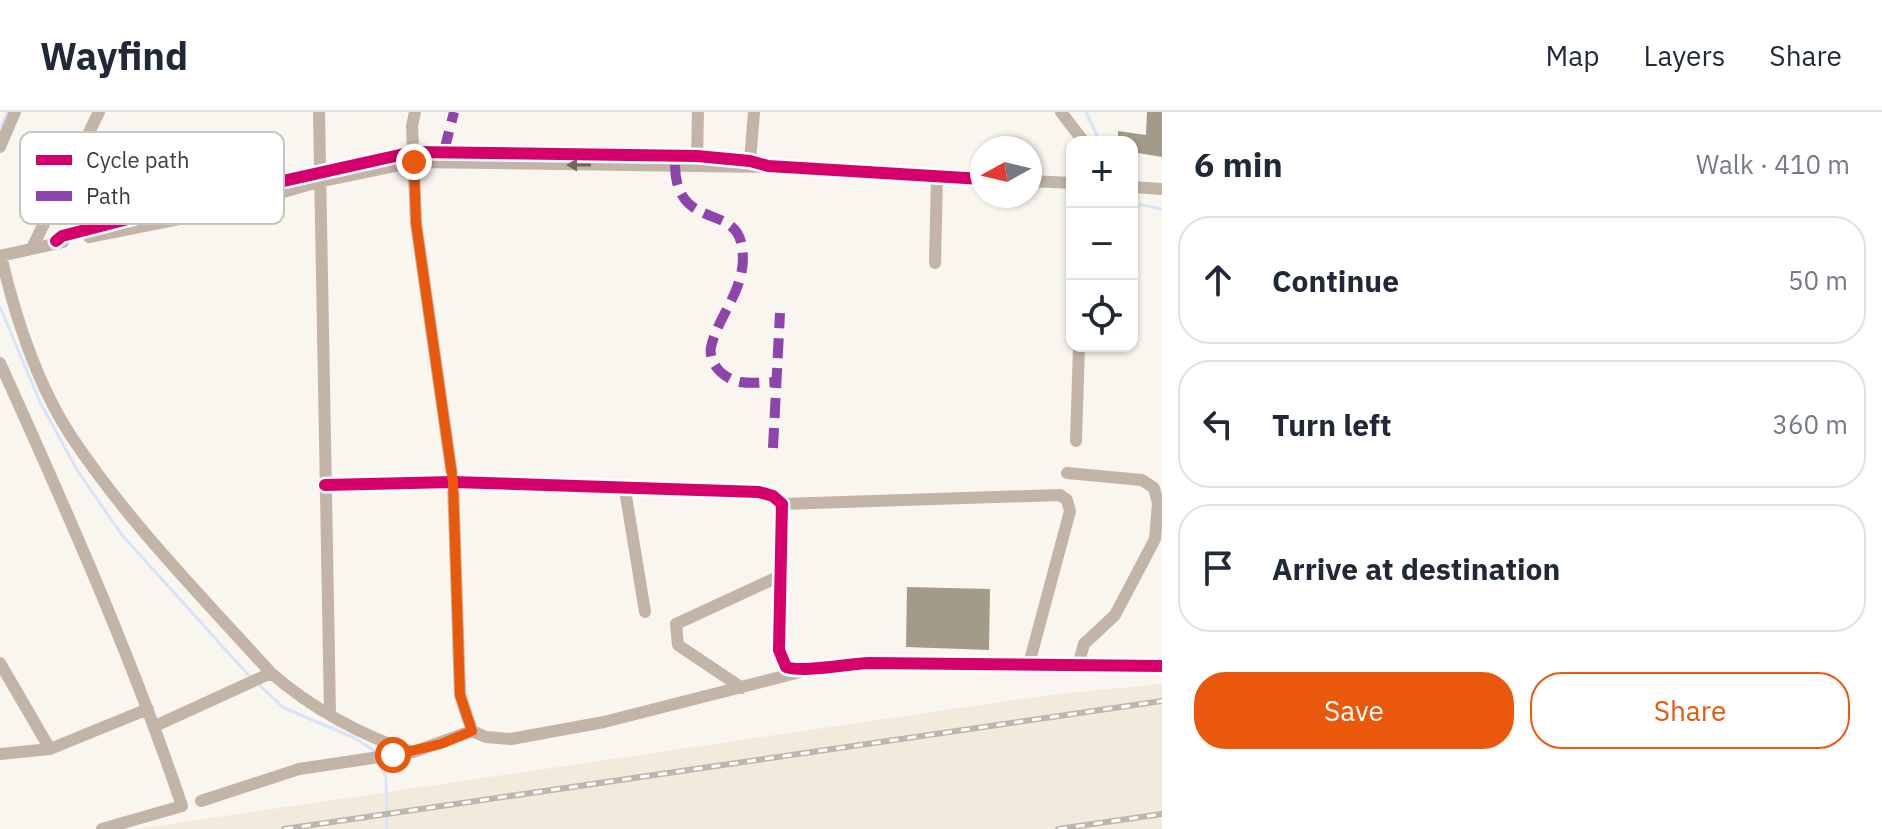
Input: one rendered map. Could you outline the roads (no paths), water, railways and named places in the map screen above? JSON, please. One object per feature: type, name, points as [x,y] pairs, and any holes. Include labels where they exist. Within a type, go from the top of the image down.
[{"type":"street","points":[[0,147],[15,112]]},
{"type":"street","points":[[89,132],[99,112]]},
{"type":"street","points":[[319,112],[330,713]]},
{"type":"street","points":[[415,112],[413,157],[416,223],[453,482],[460,695],[472,731]]},
{"type":"street","points":[[697,156],[698,112]]},
{"type":"street","points":[[750,161],[754,112]]},
{"type":"street","points":[[1061,112],[1079,136]]},
{"type":"street","points":[[284,185],[413,157],[697,156],[750,161],[768,166],[970,178]]},
{"type":"street","points":[[413,157],[756,169],[768,166]]},
{"type":"street","points":[[935,263],[937,176]]},
{"type":"street","points":[[1042,182],[1066,183]]},
{"type":"street","points":[[1138,187],[1162,189]]},
{"type":"street","points":[[33,246],[44,224]]},
{"type":"street","points":[[114,224],[62,236],[56,241],[0,256],[13,308],[69,433],[165,555],[268,675],[299,698],[413,752]]},
{"type":"street","points":[[1076,441],[1079,352]]},
{"type":"street","points":[[0,363],[100,590],[155,726],[182,806],[102,829]]},
{"type":"street","points":[[1067,473],[1142,480],[1154,488],[1158,503],[1155,539],[1115,615],[1084,644],[1078,665]]},
{"type":"street","points":[[325,485],[453,482],[759,492],[773,496],[782,504],[1060,495],[1067,500],[1070,511],[1029,664]]},
{"type":"street","points":[[625,490],[645,612]]},
{"type":"street","points":[[782,504],[779,650],[786,667],[800,672]]},
{"type":"street","points":[[742,688],[678,645],[676,624],[780,576]]},
{"type":"street","points":[[0,663],[50,749]]},
{"type":"street","points":[[201,801],[299,769],[413,752],[472,731],[486,737],[511,739],[604,722],[823,665],[1162,666]]},
{"type":"street","points":[[155,726],[268,675]]},
{"type":"street","points":[[0,754],[50,749],[148,709]]},
{"type":"waterway","points":[[0,130],[7,112]]},
{"type":"waterway","points":[[1086,112],[1097,136]]},
{"type":"waterway","points":[[1138,204],[1162,209]]},
{"type":"waterway","points":[[0,307],[40,402],[77,470],[122,535],[251,678]]},
{"type":"waterway","points":[[257,683],[284,708],[355,738],[376,752]]},
{"type":"waterway","points":[[379,759],[386,778],[387,829]]},
{"type":"railway","points":[[284,829],[1162,701]]},
{"type":"railway","points":[[1058,829],[1162,814]]}]
